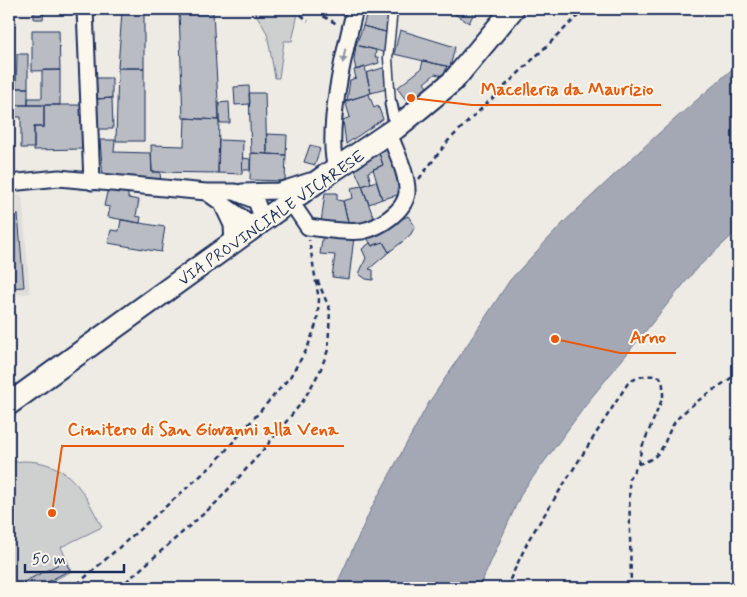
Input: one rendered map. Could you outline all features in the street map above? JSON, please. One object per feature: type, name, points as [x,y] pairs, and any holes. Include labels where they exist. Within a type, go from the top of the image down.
[{"type":"main road","name":"VIA PROVINCIALE VICARESE","points":[[9,404],[331,172],[393,130],[453,81],[513,9]]},
{"type":"street","points":[[85,9],[92,182]]},
{"type":"street","points":[[9,183],[59,178],[206,192],[279,191],[331,172],[336,110],[346,43],[355,9]]},
{"type":"street","points":[[291,202],[308,227],[345,232],[364,230],[393,216],[404,202],[407,192],[393,130],[391,104]]},
{"type":"street","points":[[206,192],[247,221],[264,222],[256,201],[235,192]]},
{"type":"street","points":[[222,204],[232,225],[233,244]]},
{"type":"lane","points":[[391,104],[388,58],[393,9]]},
{"type":"path","points":[[294,9],[308,21]]},
{"type":"path","points":[[416,182],[448,141],[586,9]]},
{"type":"path","points":[[69,588],[81,581],[214,464],[290,376],[307,349],[318,322],[319,300],[308,227]]},
{"type":"path","points":[[120,588],[216,502],[264,449],[303,401],[320,371],[328,350],[330,310],[316,277]]},
{"type":"path","points":[[638,464],[652,461],[663,447],[678,418],[738,373]]},
{"type":"path","points":[[506,588],[529,539],[628,383],[640,376],[652,375],[660,377],[663,385],[663,397],[642,447],[638,464],[629,479],[632,588]]},
{"type":"shaded area","points":[[253,9],[299,9],[292,41],[284,41],[279,78],[275,78],[267,33]]},
{"type":"shaded area","points":[[738,64],[738,230],[696,269],[591,398],[522,492],[479,588],[335,588],[371,509],[428,404],[510,280],[564,222],[658,134]]},
{"type":"shaded area","points":[[22,195],[30,293],[9,295],[9,197]]},
{"type":"shaded area","points":[[23,461],[39,462],[52,466],[73,480],[88,501],[102,527],[61,547],[72,571],[39,588],[9,588],[9,463]]},
{"type":"building","points":[[122,9],[213,9],[213,12],[122,11]]},
{"type":"building","points":[[368,9],[391,9],[389,33],[363,26]]},
{"type":"building","points":[[446,9],[476,9],[469,23]]},
{"type":"building","points":[[34,11],[44,11],[43,19],[34,19]]},
{"type":"building","points":[[122,11],[144,11],[144,68],[118,68]]},
{"type":"building","points":[[179,11],[213,12],[219,120],[183,118]]},
{"type":"building","points":[[363,26],[389,33],[387,53],[356,45]]},
{"type":"building","points":[[32,30],[59,30],[60,70],[32,71]]},
{"type":"building","points":[[400,30],[455,47],[450,67],[394,54]]},
{"type":"building","points":[[356,45],[376,50],[375,57],[378,57],[379,63],[356,70],[354,60]]},
{"type":"building","points":[[17,54],[28,54],[28,88],[16,88]]},
{"type":"building","points":[[423,61],[447,66],[444,76],[435,74],[424,83],[429,90],[410,105],[397,88],[421,69]]},
{"type":"building","points":[[365,67],[371,93],[347,101],[350,80],[356,78],[354,70]]},
{"type":"building","points":[[386,67],[390,88],[371,93],[366,73]]},
{"type":"building","points":[[118,68],[144,68],[144,141],[116,141]]},
{"type":"building","points":[[42,70],[60,70],[60,105],[28,105],[28,98],[42,98]]},
{"type":"building","points":[[95,78],[112,78],[112,98],[96,99]]},
{"type":"building","points":[[249,86],[250,104],[235,105],[234,87]]},
{"type":"building","points":[[9,88],[28,88],[28,105],[9,105]]},
{"type":"building","points":[[249,93],[265,93],[267,154],[251,153]]},
{"type":"building","points":[[369,94],[374,108],[378,106],[383,119],[346,144],[343,120],[350,117],[345,101]]},
{"type":"building","points":[[112,98],[113,129],[96,129],[96,99]]},
{"type":"building","points":[[229,102],[230,123],[219,123],[219,103]]},
{"type":"building","points":[[9,105],[44,105],[44,127],[34,127],[34,148],[21,148],[21,117],[9,117]]},
{"type":"building","points":[[44,105],[82,105],[82,149],[34,150],[34,127],[44,127]]},
{"type":"building","points":[[185,118],[219,120],[218,173],[152,172],[151,145],[184,146]]},
{"type":"building","points":[[267,134],[287,135],[286,155],[267,154]]},
{"type":"building","points":[[100,140],[115,140],[114,152],[151,153],[152,172],[160,172],[161,183],[103,179]]},
{"type":"building","points":[[219,140],[243,141],[242,174],[218,173]]},
{"type":"building","points":[[310,145],[320,149],[315,165],[304,162]]},
{"type":"building","points":[[390,148],[402,194],[382,199],[373,169],[383,165],[379,153]]},
{"type":"building","points":[[251,153],[286,155],[285,181],[250,180]]},
{"type":"building","points":[[379,153],[383,165],[368,172],[371,183],[362,186],[355,170]]},
{"type":"building","points":[[243,158],[250,159],[250,170],[242,170]]},
{"type":"building","points":[[376,181],[382,199],[369,204],[362,186]]},
{"type":"building","points":[[362,186],[374,219],[359,225],[349,226],[343,201],[353,198],[351,188]]},
{"type":"building","points":[[108,188],[128,192],[128,198],[139,200],[136,216],[141,217],[140,223],[108,217],[110,207],[104,206]]},
{"type":"building","points":[[325,193],[337,193],[337,200],[343,201],[349,226],[321,223]]},
{"type":"building","points":[[18,214],[24,287],[9,288],[9,215]]},
{"type":"building","points":[[408,216],[415,226],[411,234],[402,242],[389,252],[383,242],[372,246],[366,236]]},
{"type":"building","points":[[121,220],[165,227],[161,252],[108,243],[111,230],[119,231]]},
{"type":"building","points":[[323,234],[354,237],[349,279],[332,277],[335,255],[320,254]]},
{"type":"building","points":[[383,242],[389,252],[369,269],[373,270],[373,280],[366,279],[359,274],[366,258],[362,249],[370,243],[372,246]]},
{"type":"building","points":[[65,561],[70,570],[36,588],[12,588]]},
{"type":"place","name":"Macelleria da Maurizio","points":[[411,98]]},
{"type":"place","name":"Arno","points":[[555,339]]},
{"type":"place","name":"Cimitero di San Giovanni alla Vena","points":[[52,513]]}]
